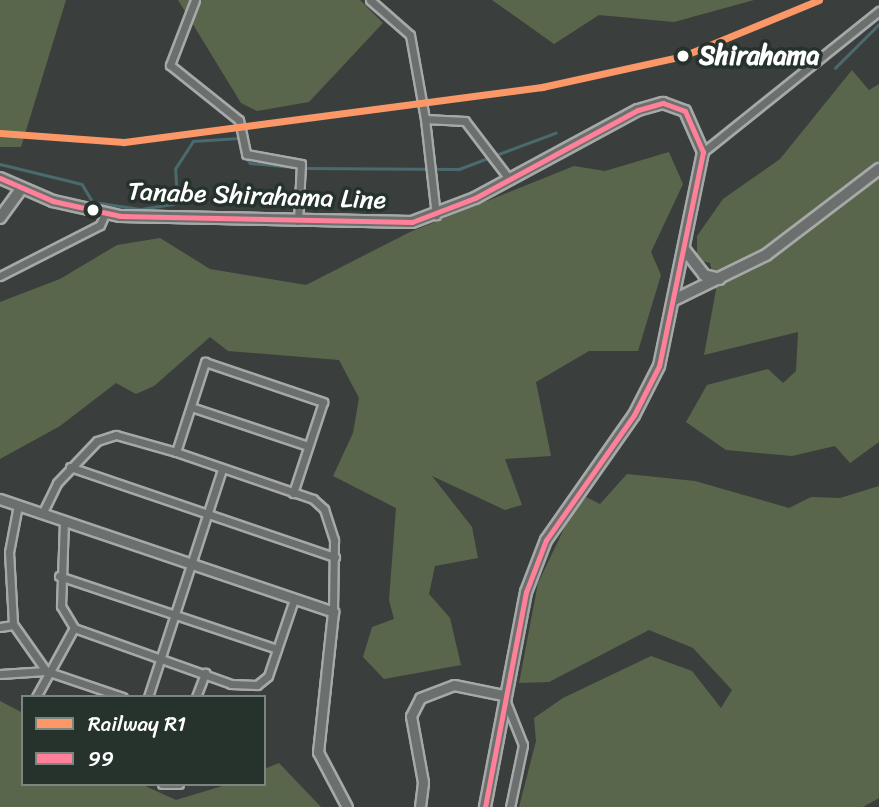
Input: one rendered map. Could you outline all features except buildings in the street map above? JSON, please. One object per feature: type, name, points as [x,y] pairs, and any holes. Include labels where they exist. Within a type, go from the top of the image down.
[{"type":"main road","name":"Tanabe Shirahama Line","points":[[0,178],[20,190],[105,214],[372,225],[436,215],[510,180],[652,104],[685,111],[703,152]]},
{"type":"main road","points":[[485,807],[503,695],[526,592],[546,540],[644,398],[659,366],[676,299],[703,152]]},
{"type":"main road","points":[[676,299],[720,279],[788,241],[879,169]]},
{"type":"main road","points":[[0,218],[20,190]]},
{"type":"main road","points":[[684,249],[704,275],[720,279]]},
{"type":"street","points":[[195,0],[173,70],[239,120],[249,156],[301,169],[298,224]]},
{"type":"street","points":[[370,0],[410,35],[425,119],[436,215]]},
{"type":"street","points":[[703,152],[879,10]]},
{"type":"street","points":[[425,119],[466,121],[510,180]]},
{"type":"street","points":[[0,275],[100,225],[105,214]]},
{"type":"street","points":[[176,452],[205,362],[323,402],[293,492]]},
{"type":"street","points":[[191,407],[308,446]]},
{"type":"street","points":[[43,512],[71,467],[97,441],[116,435],[176,452],[293,492],[324,509],[335,557],[333,612],[316,734],[323,771],[347,807]]},
{"type":"street","points":[[71,467],[335,557]]},
{"type":"street","points":[[149,695],[222,469]]},
{"type":"street","points":[[0,499],[333,612]]},
{"type":"street","points":[[18,505],[9,552],[13,625],[46,671]]},
{"type":"street","points":[[64,521],[59,576],[61,606],[74,628],[244,687],[257,685],[277,649],[294,599]]},
{"type":"street","points":[[59,576],[277,649]]},
{"type":"street","points":[[0,627],[13,625]]},
{"type":"street","points":[[37,695],[46,671],[74,628]]},
{"type":"street","points":[[0,674],[46,671],[117,695]]},
{"type":"street","points":[[197,695],[205,673]]},
{"type":"street","points":[[420,807],[423,782],[411,716],[420,698],[454,685],[503,695],[523,745],[510,807]]},
{"type":"green space","points":[[0,0],[66,0],[21,147],[0,147]]},
{"type":"green space","points":[[178,0],[360,0],[383,23],[309,102],[257,111],[241,103]]},
{"type":"green space","points":[[492,0],[754,0],[674,22],[599,15],[554,44]]},
{"type":"green space","points":[[852,70],[869,90],[879,84],[879,442],[850,463],[835,446],[792,456],[726,450],[686,422],[707,385],[768,369],[783,383],[796,371],[798,332],[704,355],[716,290],[710,263],[697,260],[697,236],[723,199],[780,159]]},
{"type":"green space","points":[[669,152],[683,184],[651,252],[661,275],[638,351],[589,351],[536,382],[551,456],[505,459],[522,505],[505,510],[432,476],[472,527],[478,558],[435,566],[429,594],[450,618],[461,665],[384,679],[363,657],[372,627],[394,619],[389,600],[396,508],[333,476],[353,433],[359,398],[339,360],[228,351],[210,337],[154,386],[136,394],[116,383],[60,426],[0,459],[0,302],[60,279],[117,245],[160,238],[210,269],[306,285],[410,232],[574,166],[605,171]]},
{"type":"green space","points":[[627,474],[695,481],[789,508],[811,497],[840,498],[879,486],[879,798],[863,807],[519,807],[536,741],[534,718],[563,698],[651,656],[692,671],[721,708],[732,690],[693,648],[649,630],[549,682],[519,683],[538,583],[570,516],[586,497],[600,504]]},
{"type":"green space","points":[[0,701],[21,712],[21,786],[145,786],[176,800],[222,786],[266,786],[266,768],[279,763],[321,807],[0,807]]},
{"type":"waterway","points":[[835,68],[879,24]]},
{"type":"waterway","points":[[242,151],[250,163],[304,168],[459,169],[555,133]]},
{"type":"waterway","points":[[0,164],[82,184],[93,202],[141,209],[177,203],[175,169],[193,141],[239,138]]},
{"type":"rail line","name":"R1","points":[[0,133],[124,142],[542,87],[683,56],[819,0]]},
{"type":"transit line","name":"99","points":[[0,178],[53,201],[120,216],[412,222],[475,198],[638,110],[663,103],[685,111],[703,152],[659,366],[634,415],[546,540],[526,592],[485,807]]},
{"type":"place","name":"Shirahama","points":[[683,56]]}]
